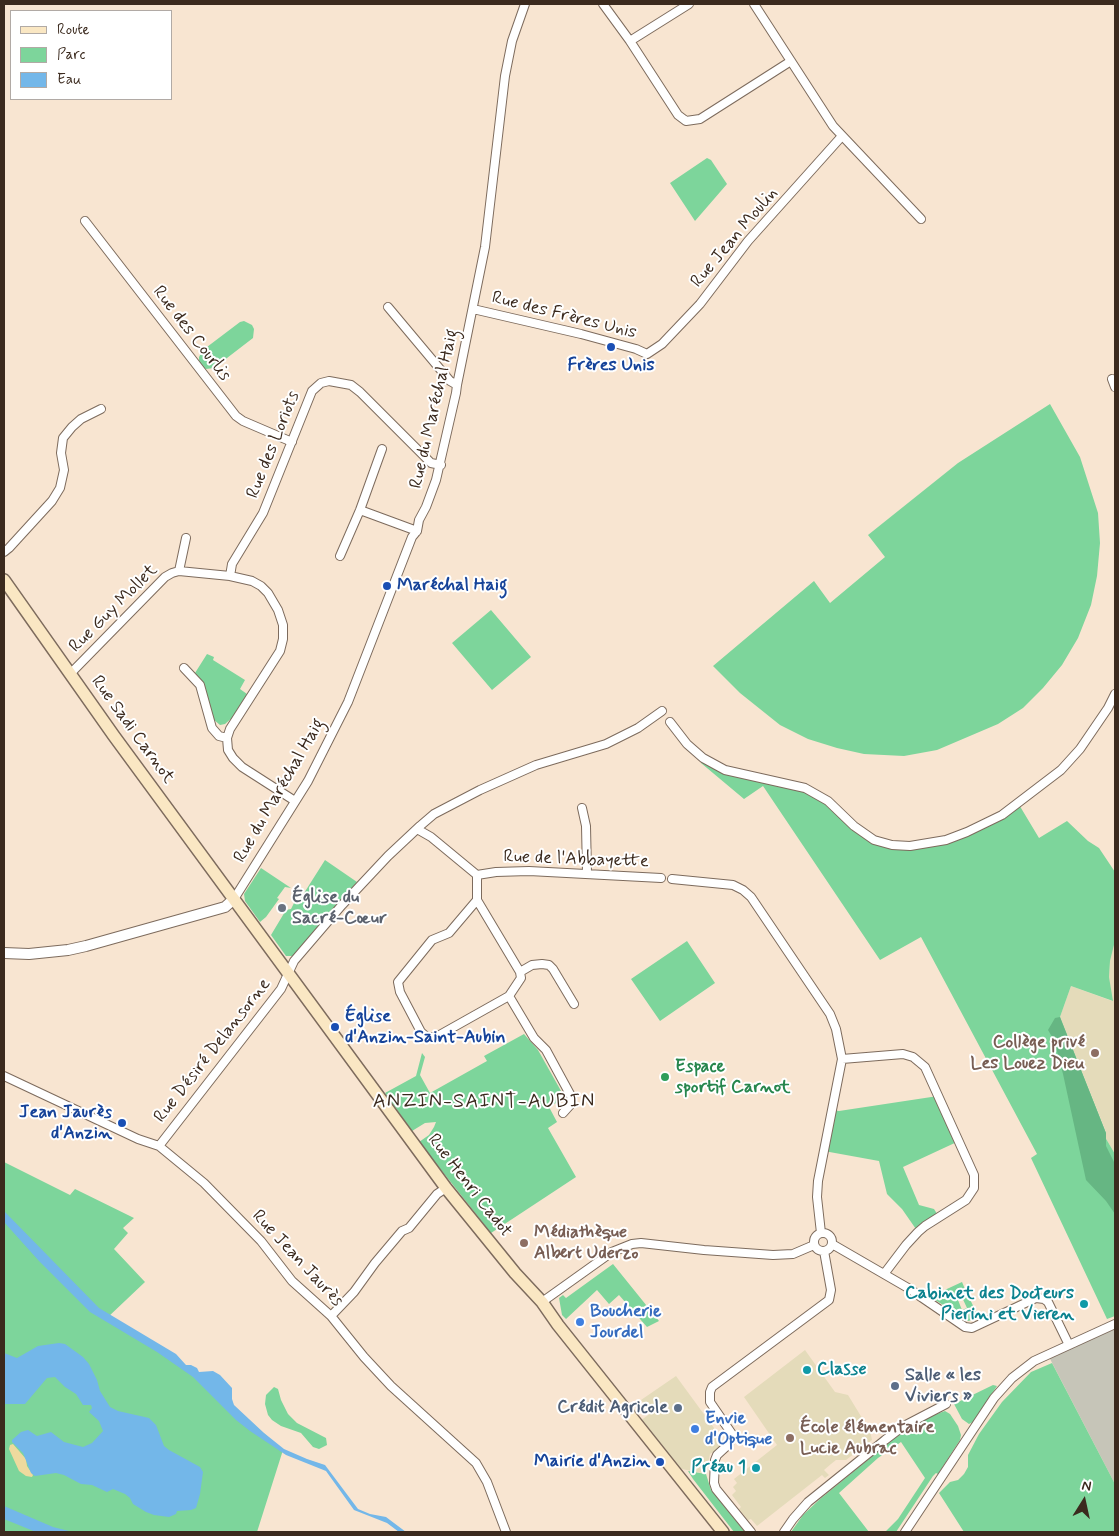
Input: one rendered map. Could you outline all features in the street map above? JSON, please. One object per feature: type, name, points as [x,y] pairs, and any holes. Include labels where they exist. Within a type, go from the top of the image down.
[{"type":"main road","name":"Rue Sadi Carnot","points":[[4,580],[186,836],[234,899]]},
{"type":"main road","name":"Rue Henri Cadot","points":[[234,899],[446,1188],[514,1273],[542,1302],[558,1326],[723,1532]]},
{"type":"street","name":"Rue du Maréchal Haig","points":[[234,899],[308,781],[348,702],[412,537],[417,531],[419,520],[426,508],[441,465],[486,247],[505,76],[512,41],[525,4]]},
{"type":"street","points":[[603,4],[630,41],[678,115],[686,121],[700,120],[791,61]]},
{"type":"street","points":[[630,41],[689,4]]},
{"type":"street","points":[[754,4],[833,126],[920,219]]},
{"type":"street","name":"Rue Jean Moulin","points":[[646,354],[662,344],[700,304],[748,241],[842,136]]},
{"type":"street","name":"Rue des Courlis","points":[[86,221],[236,416],[242,421],[292,442]]},
{"type":"street","points":[[388,307],[450,381],[457,385]]},
{"type":"street","name":"Rue des Frères Unis","points":[[473,309],[581,334],[636,349],[646,354]]},
{"type":"street","name":"Rue des Loriots","points":[[230,576],[232,564],[263,514],[312,391],[320,383],[329,380],[351,385],[431,463],[441,465]]},
{"type":"street","points":[[4,552],[52,501],[60,488],[64,470],[61,453],[63,438],[72,426],[101,409]]},
{"type":"street","points":[[340,556],[360,510],[382,449]]},
{"type":"street","points":[[360,510],[417,531]]},
{"type":"street","name":"Rue Guy Mollet","points":[[70,674],[165,577],[180,571],[186,538]]},
{"type":"street","points":[[180,571],[230,576],[252,581],[268,593],[278,610],[283,625],[283,639],[280,651],[230,729],[227,738],[228,750],[242,767],[295,800]]},
{"type":"street","points":[[184,668],[200,685],[212,728],[219,736],[227,738]]},
{"type":"street","points":[[670,722],[687,744],[703,758],[725,770],[805,788],[828,801],[854,826],[874,840],[892,846],[910,846],[946,840],[968,832],[1002,815],[1061,770],[1086,740],[1108,708],[1115,694]]},
{"type":"street","name":"Rue Désiré Delansorne","points":[[159,1146],[281,989],[294,961],[388,856],[434,814],[480,790],[536,765],[606,744],[638,728],[662,711]]},
{"type":"street","points":[[582,808],[586,826],[587,873]]},
{"type":"street","points":[[417,829],[431,837],[477,875],[476,900],[520,972],[521,978],[509,996],[436,1037],[427,1037],[422,1032],[400,992],[398,982],[432,940],[449,933],[476,900]]},
{"type":"street","name":"Rue de l'Abbayette","points":[[477,875],[496,872],[529,871],[660,878]]},
{"type":"street","name":"Rue de l'Abbayette","points":[[672,879],[733,885],[743,890],[751,897],[830,1014],[838,1037],[842,1059],[818,1181],[817,1198],[821,1233]]},
{"type":"street","points":[[4,953],[29,954],[86,946],[224,907],[234,899]]},
{"type":"street","points":[[520,972],[532,965],[549,965],[574,1004]]},
{"type":"street","points":[[509,996],[534,1038],[546,1050],[571,1096],[572,1103],[563,1113]]},
{"type":"street","points":[[842,1059],[903,1054],[913,1056],[925,1066],[974,1175],[974,1188],[966,1200],[918,1232],[884,1274]]},
{"type":"street","name":"Rue Jean Jaurès","points":[[4,1076],[138,1139],[159,1146],[204,1183],[261,1241],[292,1280],[332,1316],[358,1350],[391,1386],[476,1463],[487,1482],[506,1532]]},
{"type":"street","points":[[332,1316],[354,1292],[402,1231],[409,1228],[436,1194],[446,1188]]},
{"type":"street","points":[[832,1244],[829,1249],[819,1251],[814,1245],[815,1237],[821,1233],[829,1236],[832,1244],[845,1253],[884,1274],[965,1327],[972,1328],[1036,1298],[1044,1299],[1048,1302],[1069,1345]]},
{"type":"street","points":[[542,1302],[612,1252],[632,1244],[642,1243],[773,1255],[794,1254],[814,1245]]},
{"type":"street","points":[[751,1532],[718,1492],[714,1483],[715,1460],[717,1455],[729,1444],[732,1434],[710,1402],[710,1392],[712,1387],[829,1300],[831,1290],[824,1251]]},
{"type":"street","points":[[905,1532],[994,1398],[1012,1378],[1034,1361],[1115,1324]]},
{"type":"street","points":[[784,1532],[808,1502],[885,1440],[902,1427],[946,1404]]},
{"type":"shaded area","name":"Collège privé Les Louez Dieu","points":[[1115,941],[1115,1154],[1105,1137],[1106,1132],[1060,1017],[1071,986],[1112,1001],[1109,977],[1110,961]]},
{"type":"shaded area","points":[[1115,1324],[1115,1484],[1048,1355]]},
{"type":"shaded area","name":"École élémentaire Lucie Aubrac","points":[[805,1350],[835,1392],[848,1395],[870,1431],[872,1440],[846,1460],[836,1460],[824,1470],[829,1475],[825,1478],[822,1475],[757,1526],[751,1519],[748,1520],[739,1509],[741,1507],[732,1495],[736,1491],[733,1487],[737,1483],[734,1479],[777,1445],[744,1397]]},
{"type":"shaded area","points":[[676,1376],[725,1443],[710,1454],[706,1474],[677,1468],[640,1421],[651,1413],[641,1400]]},
{"type":"green space","points":[[707,158],[711,160],[727,184],[695,221],[670,183]]},
{"type":"green space","points":[[244,321],[252,325],[254,329],[253,338],[214,368],[206,369],[202,367],[199,357],[203,350]]},
{"type":"green space","points":[[1050,404],[1080,457],[1098,513],[1100,543],[1097,576],[1091,605],[1078,638],[1062,665],[1023,708],[998,724],[937,750],[904,756],[864,754],[808,739],[780,725],[740,693],[713,666],[814,581],[830,603],[885,557],[868,535],[958,463]]},
{"type":"green space","points":[[491,610],[531,657],[492,690],[452,643]]},
{"type":"green space","points":[[207,654],[214,657],[213,660],[245,680],[240,689],[247,694],[233,717],[225,724],[220,725],[213,719],[204,687],[195,673]]},
{"type":"green space","points":[[703,758],[725,770],[805,788],[854,826],[892,845],[946,840],[1018,803],[1039,838],[1067,821],[1088,841],[1099,848],[1115,872],[1115,941],[1110,961],[1109,977],[1113,1001],[1071,986],[1060,1017],[1106,1133],[1105,1137],[1115,1154],[1115,1316],[1107,1319],[1031,1158],[1037,1154],[921,937],[880,960],[763,786],[744,799],[701,763]]},
{"type":"green space","points":[[325,860],[357,882],[293,956],[286,956],[271,935],[286,910],[291,909],[296,899],[299,901]]},
{"type":"green space","points":[[261,868],[291,888],[285,887],[277,898],[279,899],[260,922],[245,901],[244,894]]},
{"type":"green space","points":[[687,941],[715,983],[660,1021],[631,979]]},
{"type":"green space","points":[[1060,1017],[1106,1133],[1106,1146],[1115,1164],[1115,1214],[1106,1201],[1086,1180],[1063,1074],[1054,1040],[1048,1030],[1055,1018]]},
{"type":"green space","points":[[524,1034],[538,1050],[565,1098],[549,1107],[557,1122],[548,1128],[576,1177],[491,1233],[419,1142],[429,1135],[436,1122],[425,1123],[412,1131],[385,1093],[416,1076],[422,1053],[425,1057],[420,1075],[430,1093],[487,1061],[484,1056]]},
{"type":"green space","points":[[938,1096],[959,1141],[903,1167],[919,1205],[934,1209],[939,1217],[918,1232],[902,1209],[887,1194],[879,1161],[824,1151],[833,1110],[839,1111]]},
{"type":"green space","points":[[4,1162],[70,1195],[75,1189],[134,1218],[123,1228],[128,1233],[114,1249],[145,1282],[107,1318],[141,1337],[227,1401],[283,1450],[257,1532],[4,1532]]},
{"type":"green space","points":[[613,1264],[659,1321],[647,1327],[619,1295],[609,1304],[597,1290],[566,1319],[562,1315],[559,1298],[563,1295],[566,1298]]},
{"type":"green space","points":[[962,1282],[979,1318],[968,1321],[929,1296]],"holes":[[[960,1293],[967,1308],[962,1310],[956,1295]]]},
{"type":"green space","points":[[1052,1363],[1115,1484],[1115,1532],[964,1532],[939,1493],[950,1482],[958,1480],[964,1474],[968,1467],[968,1455],[979,1434],[1002,1402],[1031,1372]]},
{"type":"green space","points":[[993,1385],[997,1386],[973,1422],[969,1424],[962,1419],[954,1404]]},
{"type":"green space","points":[[274,1387],[278,1389],[288,1414],[297,1423],[326,1438],[327,1445],[319,1449],[313,1447],[301,1433],[281,1426],[272,1420],[268,1415],[265,1404],[266,1395]]},
{"type":"green space","points":[[945,1411],[950,1414],[958,1426],[961,1435],[960,1440],[938,1474],[936,1473],[933,1476],[896,1532],[885,1532],[898,1519],[925,1478],[901,1442],[878,1458],[839,1493],[869,1532],[791,1532],[803,1515],[820,1499],[896,1437],[931,1416]]},
{"type":"green space","points":[[688,1471],[706,1474],[711,1490],[745,1532],[734,1532]]},
{"type":"sand","points":[[13,1444],[26,1459],[27,1466],[33,1475],[32,1477],[26,1476],[19,1471],[9,1449],[10,1445]]},
{"type":"water","points":[[4,1211],[99,1308],[176,1354],[186,1365],[197,1368],[199,1372],[213,1371],[220,1375],[232,1388],[234,1405],[264,1433],[284,1449],[325,1465],[358,1509],[370,1514],[386,1517],[406,1532],[399,1532],[387,1523],[354,1510],[326,1471],[286,1455],[250,1431],[236,1420],[193,1377],[157,1352],[90,1312],[39,1261],[4,1222]]},
{"type":"water","points":[[65,1344],[83,1357],[89,1364],[100,1391],[110,1407],[118,1411],[149,1418],[156,1425],[164,1446],[200,1467],[203,1472],[196,1508],[177,1511],[176,1514],[169,1517],[154,1515],[133,1504],[125,1494],[113,1489],[107,1492],[92,1485],[81,1484],[56,1473],[35,1476],[31,1473],[23,1453],[12,1442],[21,1432],[28,1430],[37,1436],[51,1432],[64,1442],[83,1447],[92,1443],[103,1431],[99,1421],[89,1412],[92,1408],[91,1405],[83,1405],[76,1394],[55,1377],[47,1378],[25,1404],[4,1404],[4,1353],[17,1358],[38,1346]]},
{"type":"water","points":[[4,1506],[53,1527],[73,1532],[36,1532],[4,1519]]},
{"type":"place","name":"Frères Unis","points":[[611,347]]},
{"type":"place","name":"Maréchal Haig","points":[[387,586]]},
{"type":"place","name":"Église du Sacré-Cœur","points":[[282,908]]},
{"type":"place","name":"Église d'Anzin-Saint-Aubin","points":[[335,1027]]},
{"type":"place","name":"Collège privé Les Louez Dieu","points":[[1095,1053]]},
{"type":"place","name":"Espace sportif Carnot","points":[[665,1077]]},
{"type":"place","name":"Jean Jaurès d'Anzin","points":[[122,1123]]},
{"type":"place","name":"Médiathèque Albert Uderzo","points":[[524,1243]]},
{"type":"place","name":"Cabinet des Docteurs Pierini et Vieren","points":[[1084,1304]]},
{"type":"place","name":"Boucherie Jourdel","points":[[580,1322]]},
{"type":"place","name":"Classe","points":[[807,1370]]},
{"type":"place","name":"Salle « les Viviers »","points":[[895,1386]]},
{"type":"place","name":"Crédit Agricole","points":[[678,1408]]},
{"type":"place","name":"Envie d'Optique","points":[[695,1429]]},
{"type":"place","name":"École élémentaire Lucie Aubrac","points":[[790,1438]]},
{"type":"place","name":"Mairie d'Anzin","points":[[660,1462]]},
{"type":"place","name":"Préau 1","points":[[756,1468]]},
{"type":"district","name":"ANZIN-SAINT-AUBIN","points":[[484,1103]]}]
